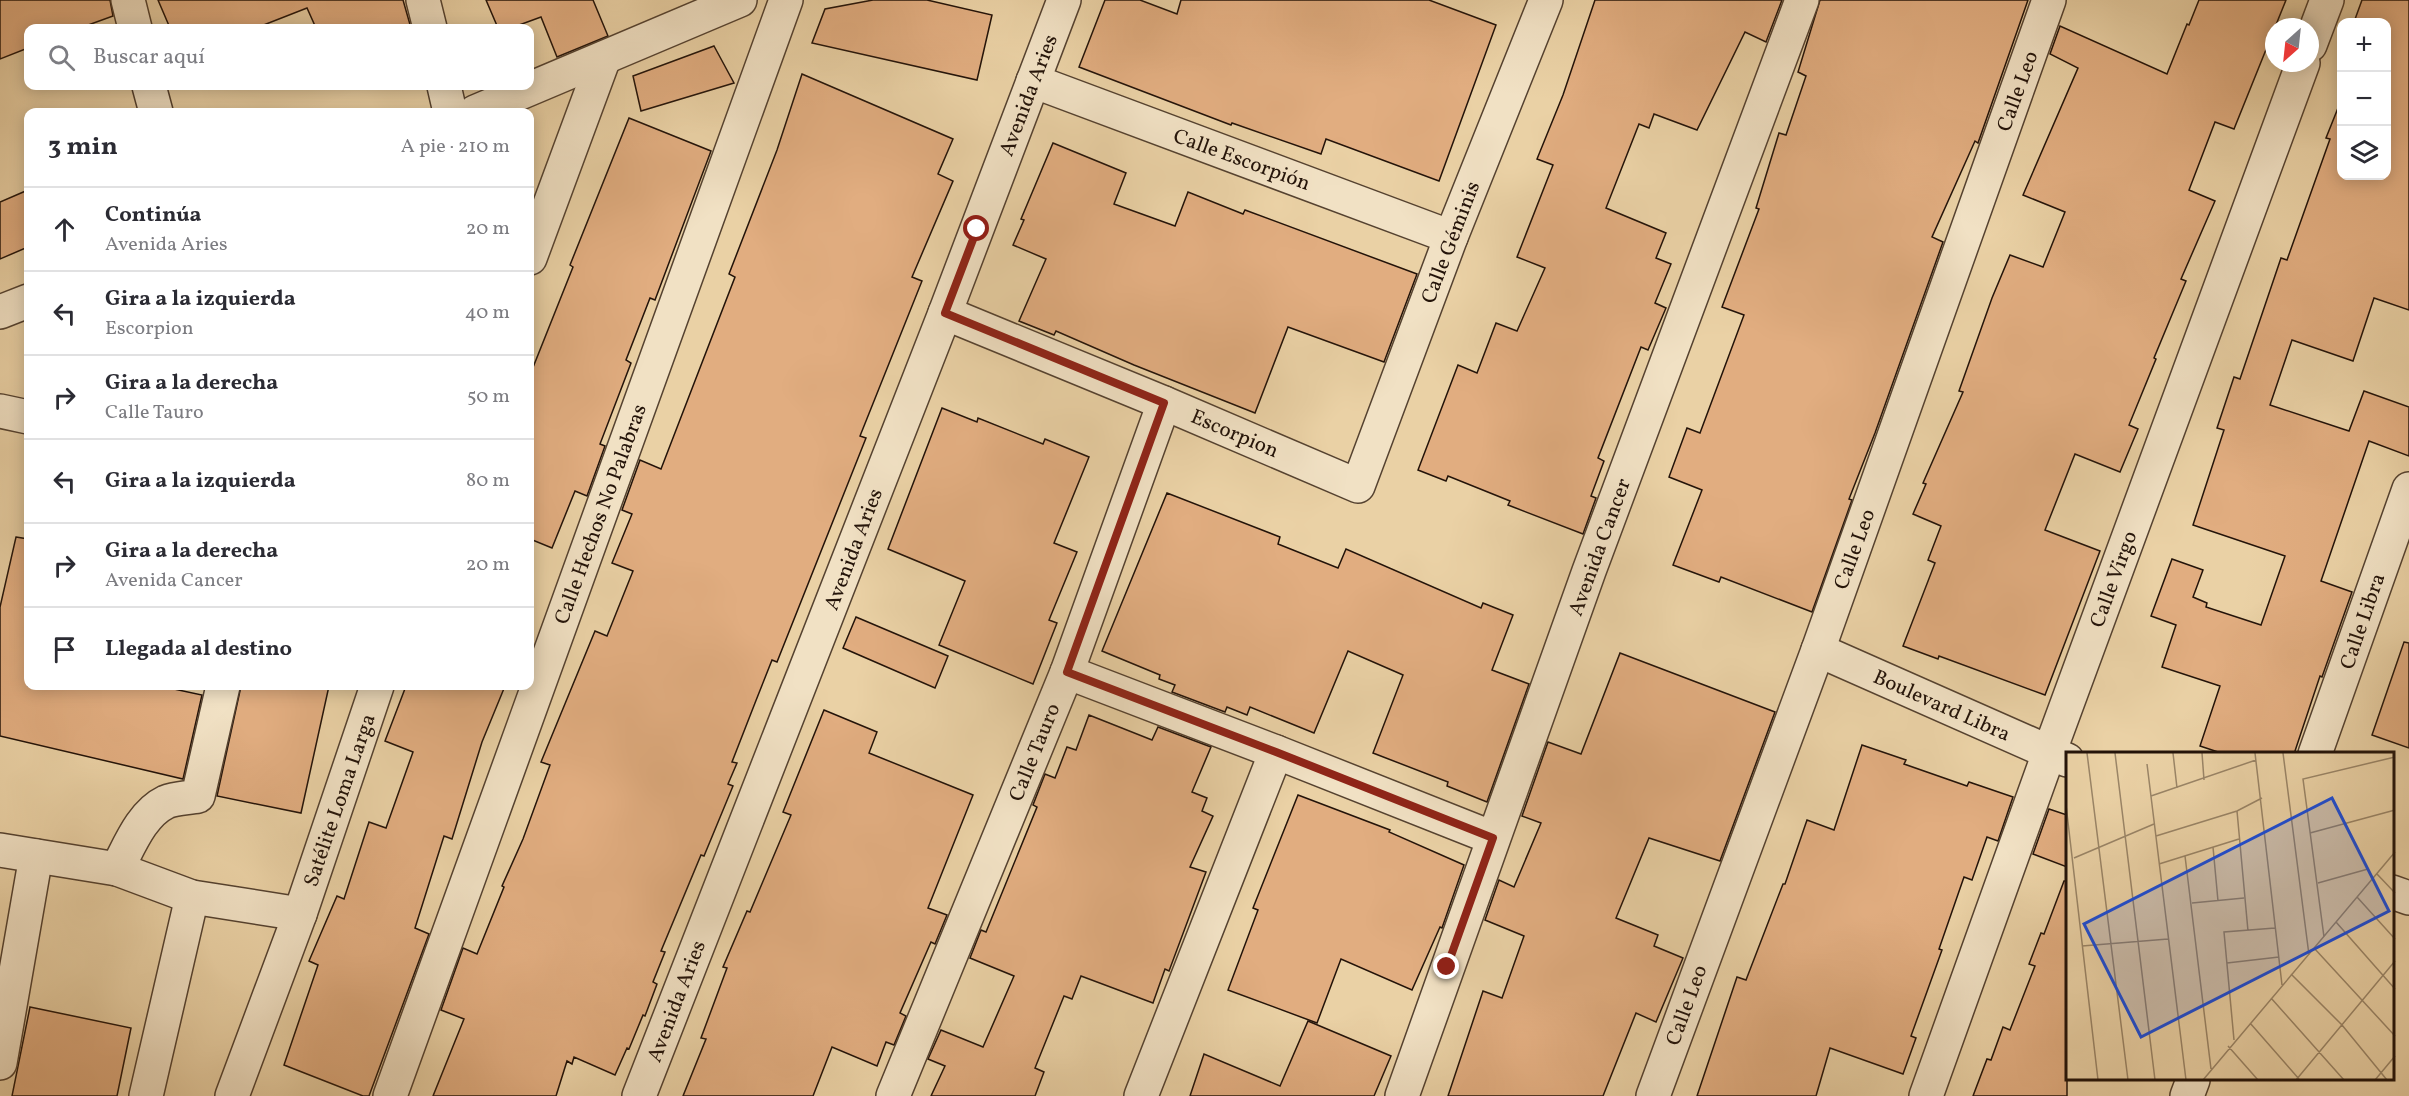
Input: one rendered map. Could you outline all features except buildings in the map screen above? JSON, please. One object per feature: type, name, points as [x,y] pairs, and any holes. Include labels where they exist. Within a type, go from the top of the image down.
[{"type":"street","points":[[128,0],[134,24]]},
{"type":"street","points":[[423,0],[429,24]]},
{"type":"street","name":"Calle Hechos No Palabras","points":[[390,1096],[786,0]]},
{"type":"street","name":"Avenida Aries","points":[[639,1096],[945,313],[1064,0]]},
{"type":"street","name":"Calle Géminis","points":[[1358,486],[1451,237],[1546,0]]},
{"type":"street","name":"Avenida Cancer","points":[[1402,1096],[1589,571],[1803,0]]},
{"type":"street","name":"Calle Leo","points":[[1653,1096],[1818,650],[2049,0]]},
{"type":"street","points":[[2319,21],[2327,0]]},
{"type":"street","points":[[534,88],[729,2]]},
{"type":"street","points":[[534,247],[604,58]]},
{"type":"street","name":"Calle Virgo","points":[[1926,1096],[2058,756],[2300,72]]},
{"type":"street","name":"Calle Escorpión","points":[[1033,81],[1451,237]]},
{"type":"street","points":[[150,90],[155,108]]},
{"type":"street","points":[[445,90],[449,108]]},
{"type":"street","points":[[485,108],[528,90]]},
{"type":"street","points":[[0,312],[24,303]]},
{"type":"street","name":"Escorpion","points":[[945,313],[1358,486]]},
{"type":"street","name":"Calle Tauro","points":[[893,1096],[1067,672],[1164,403]]},
{"type":"street","points":[[0,411],[24,416]]},
{"type":"street","name":"Calle Libra","points":[[2316,752],[2409,489]]},
{"type":"street","name":"Boulevard Libra","points":[[1818,650],[2058,756]]},
{"type":"street","points":[[1067,672],[1493,838]]},
{"type":"street","points":[[117,869],[139,828],[151,813],[166,802],[198,796],[222,690]]},
{"type":"street","name":"Satélite Loma Larga","points":[[232,1096],[300,914],[376,690]]},
{"type":"street","points":[[1141,1096],[1276,752]]},
{"type":"street","points":[[0,850],[117,869],[192,897],[300,914]]},
{"type":"street","points":[[0,1064],[36,856]]},
{"type":"street","points":[[2394,893],[2409,898]]},
{"type":"street","points":[[146,1096],[192,897]]},
{"type":"street","points":[[2187,1096],[2193,1081]]},
{"type":"route","points":[[977,229],[945,313],[1164,403],[1067,672],[1493,838],[1447,967]]}]
